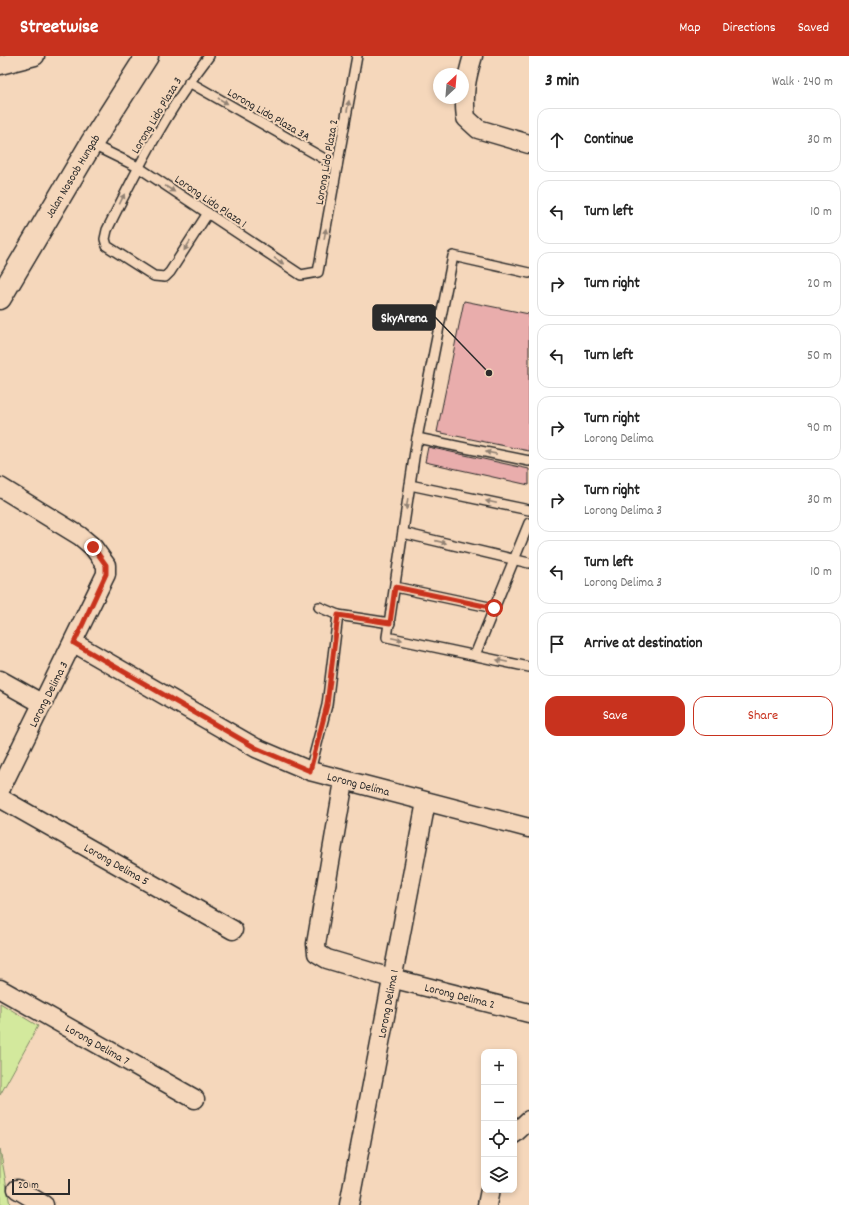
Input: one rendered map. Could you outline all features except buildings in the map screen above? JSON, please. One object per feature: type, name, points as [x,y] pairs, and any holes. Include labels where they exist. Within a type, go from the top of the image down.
[{"type":"main road","name":"Jalan Nosoob Hungab","points":[[0,298],[91,144],[147,56]]},
{"type":"street","points":[[0,65],[35,56]]},
{"type":"street","points":[[473,56],[465,84],[464,101],[466,118],[478,129],[529,144]]},
{"type":"street","name":"Lorong Delima 3","points":[[0,487],[80,536],[93,547],[106,565],[106,574],[103,584],[0,790]]},
{"type":"street","name":"Lorong Delima","points":[[74,643],[256,748],[310,771],[529,828]]},
{"type":"street","points":[[0,680],[43,704]]},
{"type":"street","name":"Lorong Delima 2","points":[[344,781],[316,944],[317,953],[327,959],[391,978],[529,1013]]},
{"type":"street","name":"Lorong Delima 5","points":[[0,798],[233,930]]},
{"type":"street","name":"Lorong Delima 1","points":[[349,1205],[391,978],[426,802]]},
{"type":"street","name":"Lorong Delima 7","points":[[0,989],[195,1099]]},
{"type":"street","points":[[517,1131],[529,1120]]},
{"type":"street","points":[[17,1189],[44,1205]]},
{"type":"street","points":[[487,1205],[489,1193]]},
{"type":"lane","name":"Lorong Lido Plaza 3","points":[[208,214],[170,272],[165,277],[154,276],[108,246],[104,239],[138,167],[157,132],[189,82],[209,56]]},
{"type":"lane","name":"Lorong Lido Plaza 2","points":[[318,272],[357,56]]},
{"type":"lane","name":"Lorong Lido Plaza 3A","points":[[189,82],[337,166]]},
{"type":"lane","name":"Lorong Lido Plaza 1","points":[[91,144],[138,167],[301,276],[318,272]]},
{"type":"lane","points":[[529,273],[453,256],[417,438],[387,637],[529,667]]},
{"type":"lane","points":[[417,438],[529,461]]},
{"type":"lane","points":[[410,485],[529,510]]},
{"type":"lane","points":[[475,656],[529,523]]},
{"type":"lane","points":[[403,533],[529,563]]},
{"type":"lane","points":[[395,587],[494,608]]},
{"type":"lane","points":[[319,607],[338,615],[390,623]]},
{"type":"lane","points":[[310,771],[327,705],[338,615]]},
{"type":"green space","points":[[0,1003],[38,1026],[0,1095]]},
{"type":"green space","points":[[0,1149],[10,1205],[0,1205]]},
{"type":"place","name":"SkyArena","points":[[489,373]]},
{"type":"route","points":[[93,547],[106,565],[106,574],[103,584],[74,643],[256,748],[310,771],[327,705],[338,615],[390,623],[395,587],[494,608]]}]
